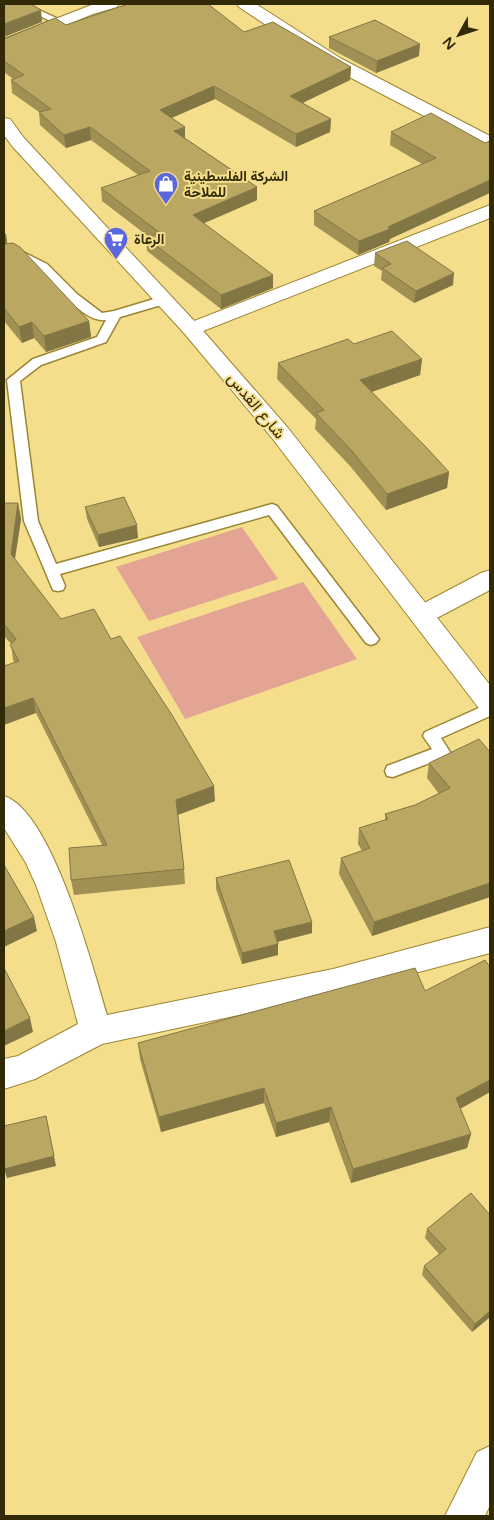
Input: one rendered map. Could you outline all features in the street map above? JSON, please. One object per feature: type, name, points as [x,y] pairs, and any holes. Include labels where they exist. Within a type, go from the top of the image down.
[{"type":"street","points":[[4,45],[88,11],[111,4]]},
{"type":"street","points":[[245,4],[334,62],[490,143]]},
{"type":"street","name":"شارع القدس","points":[[4,123],[191,329],[286,441],[490,704]]},
{"type":"street","points":[[191,329],[490,211]]},
{"type":"street","points":[[422,615],[490,579]]},
{"type":"street","points":[[4,807],[20,826],[37,854],[54,890],[96,1031]]},
{"type":"street","points":[[4,1074],[24,1069],[96,1031],[333,982],[490,940]]},
{"type":"street","points":[[464,1516],[490,1465]]},
{"type":"lane","points":[[19,4],[60,22]]},
{"type":"lane","points":[[4,256],[17,253],[43,267],[73,297],[99,317],[115,316],[164,300]]},
{"type":"lane","points":[[58,586],[31,520],[13,380],[38,362],[102,339],[115,316]]},
{"type":"lane","points":[[51,571],[272,509],[371,639]]},
{"type":"lane","points":[[393,771],[442,752],[431,736],[490,709]]},
{"type":"shaded area","points":[[242,527],[278,579],[149,621],[116,567]]},
{"type":"shaded area","points":[[303,582],[357,659],[185,719],[137,637]]},
{"type":"building","points":[[4,4],[31,4],[41,10],[4,24]]},
{"type":"building","points":[[128,4],[208,4],[244,32],[273,22],[351,67],[290,96],[331,119],[296,134],[214,86],[160,110],[185,127],[174,131],[257,187],[193,215],[273,275],[221,295],[146,238],[160,233],[101,188],[150,171],[90,127],[64,135],[39,112],[51,109],[11,80],[24,75],[4,61],[4,39],[55,18],[66,25]]},
{"type":"building","points":[[375,20],[420,44],[377,61],[329,37]]},
{"type":"building","points":[[431,113],[485,143],[490,141],[490,180],[388,227],[390,229],[359,241],[314,211],[436,158],[391,132]]},
{"type":"building","points":[[407,241],[454,273],[416,291],[382,268],[391,264],[375,253]]},
{"type":"building","points":[[13,243],[20,247],[89,321],[44,336],[32,322],[19,327],[4,308],[4,244]]},
{"type":"building","points":[[392,331],[422,359],[360,380],[449,472],[387,494],[351,450],[316,413],[324,410],[278,363],[348,339],[354,344]]},
{"type":"building","points":[[124,497],[137,525],[98,535],[85,507]]},
{"type":"building","points":[[4,503],[18,503],[11,554],[61,619],[94,609],[111,639],[120,636],[172,715],[214,786],[176,800],[184,869],[71,880],[69,848],[107,845],[33,698],[4,708],[4,666],[19,661],[10,645],[16,639],[4,624]]},
{"type":"building","points":[[479,739],[490,752],[490,883],[374,922],[341,858],[370,848],[359,828],[388,819],[385,814],[415,805],[450,788],[429,763]]},
{"type":"building","points":[[289,860],[312,922],[274,931],[278,944],[242,953],[216,878]]},
{"type":"building","points":[[4,865],[34,917],[4,931]]},
{"type":"building","points":[[485,960],[490,967],[490,1080],[456,1098],[471,1134],[353,1169],[331,1107],[276,1123],[264,1088],[159,1117],[138,1043],[415,968],[425,991]]},
{"type":"building","points":[[4,968],[30,1018],[4,1031]]},
{"type":"building","points":[[46,1116],[54,1156],[4,1169],[4,1126]]},
{"type":"building","points":[[471,1193],[490,1215],[490,1311],[475,1324],[424,1266],[446,1249],[427,1229]]},
{"type":"place","name":"الشركة الفلسطينية للملاحة","points":[[166,205]]},
{"type":"place","name":"الرعاة","points":[[116,260]]}]
